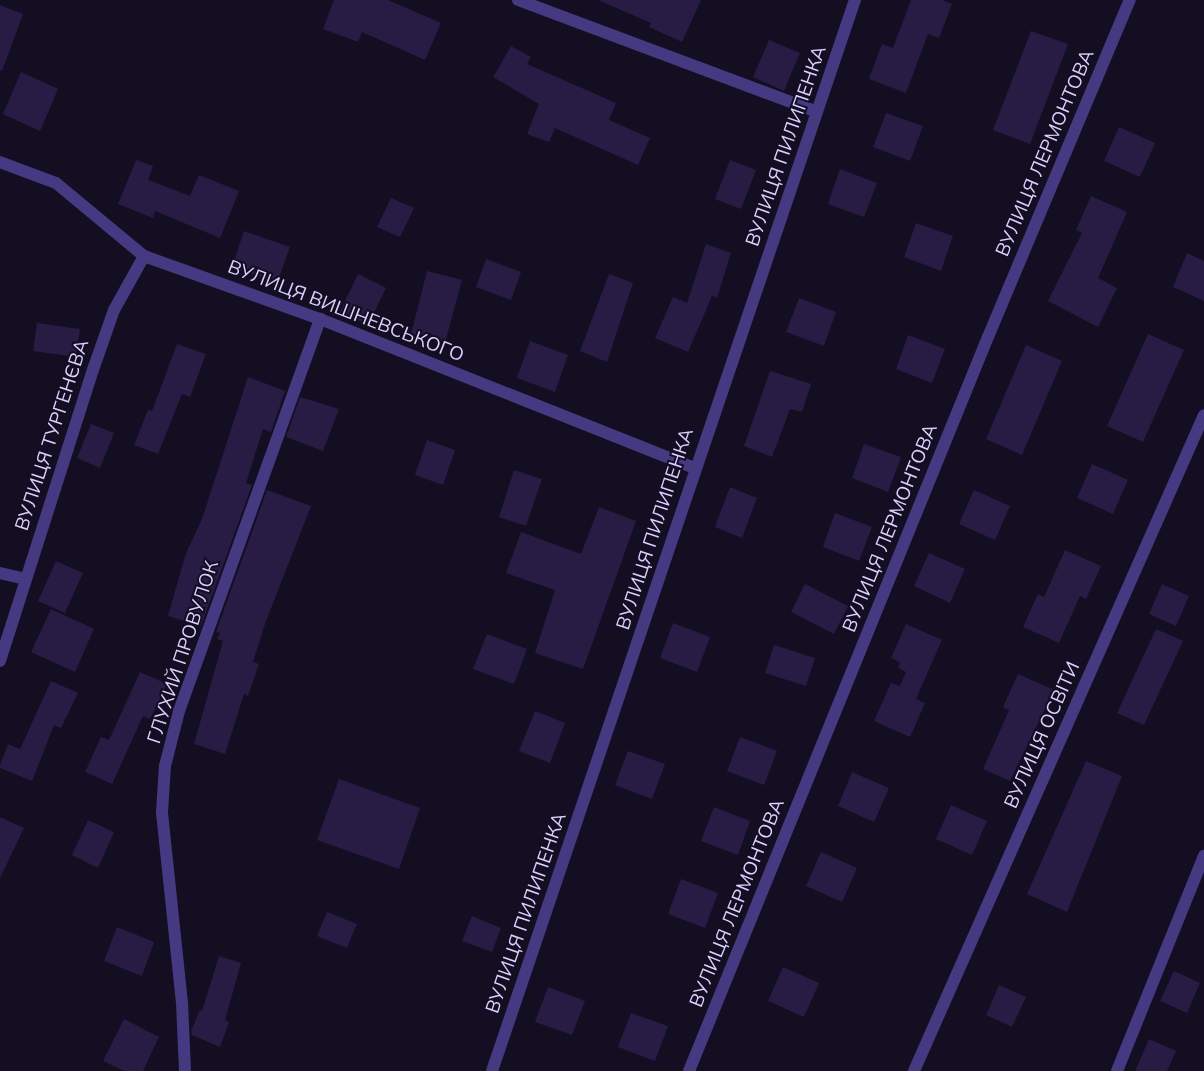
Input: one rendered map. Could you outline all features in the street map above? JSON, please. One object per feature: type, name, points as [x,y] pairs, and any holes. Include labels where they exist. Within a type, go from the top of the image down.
[{"type":"street","points":[[518,0],[817,112]]},
{"type":"street","name":"ВУЛИЦЯ ПИЛИПЕНКА","points":[[492,1071],[855,0]]},
{"type":"street","name":"ВУЛИЦЯ ЛЕРМОНТОВА","points":[[689,1071],[988,337],[1130,0]]},
{"type":"street","name":"ВУЛИЦЯ ВИШНЕВСЬКОГО","points":[[0,162],[56,184],[144,256],[320,319],[695,468]]},
{"type":"street","name":"ВУЛИЦЯ ТУРГЕНЄВА","points":[[0,661],[24,579],[114,310],[144,256]]},
{"type":"street","name":"ГЛУХИЙ ПРОВУЛОК","points":[[185,1071],[182,1003],[162,812],[165,766],[179,711],[320,319]]},
{"type":"street","name":"ВУЛИЦЯ ОСВІТИ","points":[[914,1071],[1201,429],[1204,415]]},
{"type":"street","points":[[0,573],[24,579]]},
{"type":"street","points":[[1117,1071],[1204,856]]},
{"type":"building","points":[[334,0],[388,0],[441,23],[425,60],[362,32],[358,42],[323,29]]},
{"type":"building","points":[[598,0],[701,0],[682,42],[649,27],[651,23]]},
{"type":"building","points":[[911,0],[942,0],[952,4],[939,38],[928,34],[906,93],[869,79],[882,44],[893,48]]},
{"type":"building","points":[[0,5],[23,14],[2,71],[0,70]]},
{"type":"building","points":[[1031,31],[1068,44],[1030,144],[993,130]]},
{"type":"building","points":[[769,40],[800,53],[784,91],[753,77]]},
{"type":"building","points":[[511,46],[531,57],[527,64],[616,103],[609,120],[650,138],[638,165],[555,128],[549,142],[527,134],[539,104],[493,77]]},
{"type":"building","points":[[21,72],[58,89],[40,131],[3,114]]},
{"type":"building","points":[[886,113],[923,126],[910,161],[873,147]]},
{"type":"building","points":[[1119,127],[1155,143],[1140,177],[1104,161]]},
{"type":"building","points":[[136,160],[153,166],[148,180],[190,196],[199,175],[239,191],[220,238],[155,211],[153,218],[118,204]]},
{"type":"building","points":[[730,160],[756,170],[741,209],[715,199]]},
{"type":"building","points":[[840,169],[877,183],[864,217],[828,204]]},
{"type":"building","points":[[1091,196],[1127,212],[1098,278],[1117,288],[1098,327],[1048,301],[1082,233],[1076,230]]},
{"type":"building","points":[[391,198],[414,208],[400,237],[377,227]]},
{"type":"building","points":[[916,223],[953,236],[941,271],[904,257]]},
{"type":"building","points":[[244,231],[290,247],[277,283],[232,267]]},
{"type":"building","points":[[706,244],[731,253],[717,298],[712,296],[688,352],[655,338],[673,297],[687,303]]},
{"type":"building","points":[[1187,253],[1204,261],[1204,301],[1173,287]]},
{"type":"building","points":[[486,259],[521,272],[511,300],[476,287]]},
{"type":"building","points":[[427,271],[462,280],[445,343],[411,334]]},
{"type":"building","points":[[358,274],[386,288],[368,325],[340,311]]},
{"type":"building","points":[[609,274],[633,283],[607,362],[580,351]]},
{"type":"building","points":[[799,298],[836,312],[824,346],[786,332]]},
{"type":"building","points":[[37,323],[80,329],[76,357],[33,351]]},
{"type":"building","points":[[1148,334],[1184,350],[1143,442],[1107,426]]},
{"type":"building","points":[[908,335],[945,349],[932,383],[896,369]]},
{"type":"building","points":[[530,341],[568,355],[555,392],[517,378]]},
{"type":"building","points":[[177,344],[206,354],[190,397],[182,394],[158,454],[134,445],[148,410],[152,411]]},
{"type":"building","points":[[1026,345],[1062,361],[1022,455],[986,439]]},
{"type":"building","points":[[770,371],[811,384],[802,412],[790,409],[772,457],[744,446]]},
{"type":"building","points":[[248,377],[285,391],[271,432],[263,429],[246,483],[252,485],[201,626],[168,616],[186,553],[202,519]]},
{"type":"building","points":[[300,397],[339,409],[323,451],[286,437]]},
{"type":"building","points":[[91,424],[114,433],[100,468],[77,458]]},
{"type":"building","points":[[427,440],[455,450],[443,485],[415,475]]},
{"type":"building","points":[[864,444],[901,457],[888,492],[852,478]]},
{"type":"building","points":[[1092,464],[1128,480],[1113,514],[1077,498]]},
{"type":"building","points":[[514,470],[542,479],[526,526],[499,517]]},
{"type":"building","points":[[730,487],[757,498],[742,538],[715,527]]},
{"type":"building","points":[[267,490],[311,506],[266,621],[253,662],[259,664],[248,696],[244,694],[225,754],[194,744],[223,641],[217,639],[220,633],[216,632]]},
{"type":"building","points":[[974,490],[1010,506],[995,540],[959,524]]},
{"type":"building","points":[[599,507],[636,521],[583,669],[535,653],[555,590],[506,573],[521,532],[581,554]]},
{"type":"building","points":[[835,513],[872,527],[859,561],[823,547]]},
{"type":"building","points":[[1065,550],[1101,566],[1086,599],[1080,596],[1059,643],[1023,627],[1038,594],[1044,597]]},
{"type":"building","points":[[929,553],[965,569],[950,603],[914,586]]},
{"type":"building","points":[[56,561],[83,573],[65,613],[38,601]]},
{"type":"building","points":[[805,584],[848,606],[834,634],[791,612]]},
{"type":"building","points":[[1162,584],[1189,596],[1176,626],[1149,614]]},
{"type":"building","points":[[51,609],[94,629],[75,672],[31,652]]},
{"type":"building","points":[[673,623],[710,637],[697,672],[660,658]]},
{"type":"building","points":[[906,624],[942,640],[916,699],[925,703],[910,737],[874,721],[891,683],[900,686],[906,672],[898,668],[900,662],[891,658]]},
{"type":"building","points":[[1156,629],[1183,641],[1144,725],[1117,713]]},
{"type":"building","points":[[487,634],[527,649],[514,684],[473,669]]},
{"type":"building","points":[[774,645],[815,658],[806,686],[765,673]]},
{"type":"building","points":[[140,672],[167,684],[150,719],[143,716],[112,784],[85,772],[101,737],[109,740]]},
{"type":"building","points":[[1018,674],[1054,690],[1010,781],[983,769],[1009,710],[1003,707]]},
{"type":"building","points":[[51,681],[78,693],[61,728],[54,725],[32,781],[0,768],[0,765],[8,744],[20,749]]},
{"type":"building","points":[[535,711],[565,723],[550,763],[519,751]]},
{"type":"building","points":[[740,737],[777,751],[764,785],[727,771]]},
{"type":"building","points":[[628,751],[665,764],[652,799],[615,785]]},
{"type":"building","points":[[1086,761],[1122,776],[1067,912],[1027,894]]},
{"type":"building","points":[[852,772],[889,788],[874,822],[838,806]]},
{"type":"building","points":[[339,779],[420,808],[399,869],[317,840]]},
{"type":"building","points":[[951,805],[987,821],[972,855],[936,839]]},
{"type":"building","points":[[714,807],[750,821],[738,855],[701,841]]},
{"type":"building","points":[[0,817],[24,828],[0,878]]},
{"type":"building","points":[[88,820],[114,832],[98,868],[72,855]]},
{"type":"building","points":[[821,852],[857,868],[842,902],[806,886]]},
{"type":"building","points":[[681,879],[718,893],[705,928],[668,914]]},
{"type":"building","points":[[327,912],[357,924],[347,948],[317,936]]},
{"type":"building","points":[[472,916],[501,928],[492,952],[462,941]]},
{"type":"building","points":[[117,927],[154,942],[142,976],[104,961]]},
{"type":"building","points":[[219,956],[241,963],[225,1020],[229,1022],[220,1047],[192,1035],[191,1031],[200,1010],[202,1011]]},
{"type":"building","points":[[783,967],[819,983],[804,1017],[768,1001]]},
{"type":"building","points":[[1174,971],[1200,983],[1187,1013],[1160,1001]]},
{"type":"building","points":[[999,985],[1026,997],[1012,1027],[986,1015]]},
{"type":"building","points":[[548,987],[585,1001],[572,1035],[535,1022]]},
{"type":"building","points":[[631,1013],[668,1026],[655,1061],[618,1047]]},
{"type":"building","points":[[124,1019],[159,1037],[143,1071],[124,1071],[103,1061]]},
{"type":"building","points":[[1149,1039],[1176,1051],[1167,1071],[1135,1071]]}]
